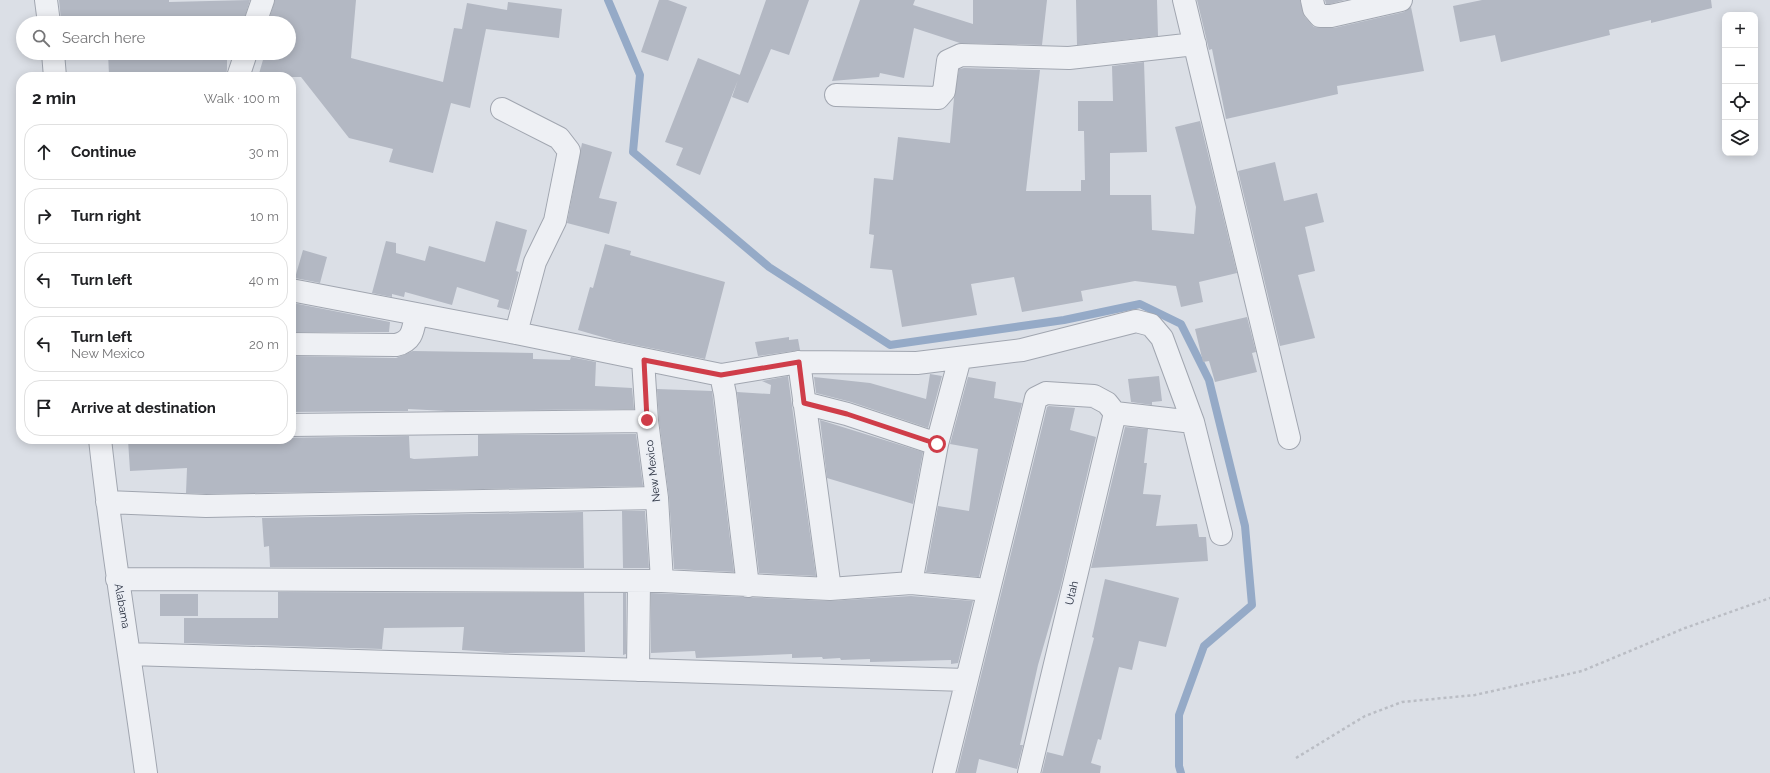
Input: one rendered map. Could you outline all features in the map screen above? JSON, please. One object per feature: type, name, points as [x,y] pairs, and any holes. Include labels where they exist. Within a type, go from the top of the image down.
[{"type":"street","points":[[46,0],[48,16]]},
{"type":"street","points":[[258,16],[263,0]]},
{"type":"street","points":[[1184,0],[1289,438]]},
{"type":"street","points":[[1312,0],[1314,9],[1320,16],[1331,16],[1401,0]]},
{"type":"street","points":[[836,95],[938,98],[944,91],[948,61],[962,55],[1069,58],[1195,44]]},
{"type":"street","points":[[54,60],[55,72]]},
{"type":"street","points":[[240,72],[244,60]]},
{"type":"street","points":[[502,109],[560,138],[569,151],[555,221],[535,262],[516,333]]},
{"type":"street","points":[[296,291],[516,333],[721,375],[799,362],[917,363],[1022,350],[1136,321],[1151,325],[1162,338],[1193,422],[1221,534]]},
{"type":"street","points":[[296,344],[396,345],[405,343],[411,335],[416,314]]},
{"type":"street","points":[[911,583],[937,444],[960,358]]},
{"type":"street","name":"New Mexico","points":[[644,360],[647,420],[657,498],[662,581]]},
{"type":"street","points":[[799,362],[830,589]]},
{"type":"street","points":[[721,375],[725,394],[748,586]]},
{"type":"street","points":[[944,773],[1036,398],[1046,393],[1094,396],[1107,403],[1115,413],[1193,422]]},
{"type":"street","points":[[804,403],[847,414],[937,444]]},
{"type":"street","name":"Utah","points":[[1029,773],[1115,413]]},
{"type":"street","points":[[296,425],[647,420]]},
{"type":"street","name":"Alabama","points":[[101,444],[117,579],[130,654],[146,773]]},
{"type":"street","points":[[107,502],[206,506],[657,498]]},
{"type":"street","points":[[117,579],[662,581],[830,589],[911,583],[988,590]]},
{"type":"street","points":[[638,670],[639,581]]},
{"type":"street","points":[[130,654],[966,680]]},
{"type":"path","points":[[1296,758],[1365,716],[1402,702],[1475,695],[1582,671],[1685,628],[1770,598]]},
{"type":"building","points":[[59,0],[169,0],[169,2],[250,0],[245,16],[61,16]]},
{"type":"building","points":[[275,0],[356,0],[351,58],[443,82],[454,28],[462,29],[467,3],[507,10],[508,2],[562,9],[559,38],[486,29],[470,108],[451,103],[433,173],[389,162],[393,149],[349,138],[301,77],[296,77],[296,72],[259,72],[263,60],[296,60],[296,16],[270,16]]},
{"type":"building","points":[[659,0],[668,0],[687,7],[668,61],[641,52]]},
{"type":"building","points":[[766,0],[809,0],[789,55],[771,49],[748,103],[732,97]]},
{"type":"building","points":[[860,0],[915,0],[913,5],[973,24],[973,0],[1047,0],[1042,45],[960,43],[914,28],[904,78],[880,73],[879,77],[832,81]]},
{"type":"building","points":[[1076,0],[1157,0],[1158,36],[1077,45]]},
{"type":"building","points":[[1197,0],[1300,0],[1305,17],[1314,27],[1320,28],[1334,28],[1404,12],[1411,7],[1424,71],[1337,86],[1338,94],[1226,119],[1212,49],[1209,50]]},
{"type":"building","points":[[1325,0],[1345,0],[1326,4]]},
{"type":"building","points":[[1482,0],[1711,0],[1712,8],[1651,23],[1651,20],[1609,30],[1610,35],[1501,62],[1495,35],[1460,42],[1453,6]]},
{"type":"building","points":[[698,58],[740,75],[700,175],[676,165],[683,148],[665,142]]},
{"type":"building","points":[[108,60],[227,60],[227,72],[109,72]]},
{"type":"building","points":[[1144,62],[1147,152],[1110,153],[1110,195],[1151,195],[1152,230],[1194,234],[1196,207],[1175,127],[1200,121],[1237,273],[1199,282],[1203,302],[1181,307],[1176,286],[1135,281],[1081,291],[1083,301],[1022,312],[1014,277],[971,284],[977,315],[902,327],[892,270],[870,268],[874,235],[869,234],[874,178],[893,180],[898,137],[950,143],[954,98],[959,69],[1040,70],[1026,191],[1081,191],[1081,180],[1085,180],[1084,131],[1078,131],[1078,101],[1113,101],[1112,66]]},
{"type":"building","points":[[582,143],[612,152],[599,198],[617,202],[609,234],[567,223]]},
{"type":"building","points":[[1275,162],[1284,201],[1317,193],[1324,222],[1305,227],[1315,271],[1298,275],[1315,338],[1280,346],[1238,171]]},
{"type":"building","points":[[496,221],[527,230],[516,271],[519,272],[509,310],[497,307],[499,300],[457,287],[452,305],[405,292],[404,297],[392,294],[392,297],[372,293],[386,241],[396,243],[396,253],[425,261],[429,246],[485,262]]},
{"type":"building","points":[[605,244],[631,251],[630,255],[725,282],[705,359],[616,341],[578,330],[590,287],[593,288]]},
{"type":"building","points":[[303,250],[327,257],[320,283],[296,278]]},
{"type":"building","points":[[296,304],[390,322],[389,332],[296,332]]},
{"type":"building","points":[[1247,317],[1256,352],[1252,353],[1257,372],[1215,382],[1209,361],[1203,362],[1195,329]]},
{"type":"building","points":[[789,337],[789,340],[798,339],[800,350],[758,356],[755,342]]},
{"type":"building","points":[[413,351],[533,353],[533,359],[570,360],[571,357],[596,362],[595,386],[632,388],[634,409],[446,411],[408,409],[408,411],[296,412],[296,356],[396,358]]},
{"type":"building","points":[[930,374],[942,376],[928,428],[851,402],[816,393],[814,377],[870,383],[926,399]]},
{"type":"building","points":[[788,376],[816,576],[759,573],[737,392],[770,394],[771,385],[762,381]]},
{"type":"building","points":[[1159,376],[1162,401],[1152,402],[1152,405],[1131,402],[1128,379]]},
{"type":"building","points":[[968,377],[996,382],[994,398],[1022,403],[979,577],[926,572],[938,506],[969,511],[978,449],[950,444]]},
{"type":"building","points":[[657,389],[712,391],[734,572],[674,569],[669,497],[659,420]]},
{"type":"building","points":[[1047,407],[1075,408],[1070,430],[1096,437],[1060,589],[1038,665],[1020,745],[1023,745],[1017,769],[979,759],[976,773],[957,773]]},
{"type":"building","points":[[820,420],[923,452],[913,504],[827,478]]},
{"type":"building","points":[[1125,427],[1148,429],[1144,463],[1147,463],[1143,494],[1161,495],[1156,526],[1197,524],[1199,537],[1206,537],[1208,561],[1091,568]]},
{"type":"building","points":[[636,434],[643,486],[206,494],[186,493],[187,468],[130,471],[128,444],[296,444],[296,438],[409,436],[410,458],[414,459],[478,456],[478,435]]},
{"type":"building","points":[[622,511],[645,511],[649,568],[623,568]]},
{"type":"building","points":[[583,512],[584,568],[270,567],[269,546],[264,547],[262,518]]},
{"type":"building","points":[[1105,579],[1179,598],[1166,647],[1139,641],[1132,670],[1119,667],[1101,740],[1098,739],[1091,763],[1101,766],[1100,773],[1042,773],[1047,752],[1063,756],[1094,638],[1092,637]]},
{"type":"building","points":[[278,592],[584,593],[585,652],[505,653],[462,650],[464,627],[384,628],[382,649],[184,643],[184,618],[278,618]]},
{"type":"building","points":[[623,593],[626,593],[626,654],[623,655]]},
{"type":"building","points":[[651,593],[829,601],[911,596],[973,601],[958,663],[951,664],[951,660],[870,662],[870,659],[841,660],[840,658],[823,659],[822,657],[792,658],[792,654],[696,658],[695,651],[651,653]]},
{"type":"building","points":[[160,594],[198,594],[198,616],[160,616]]},
{"type":"waterway","points":[[608,0],[640,75],[633,152],[769,267],[890,345],[1064,320],[1140,304],[1181,324],[1209,380],[1245,526],[1252,605],[1204,646],[1179,715],[1179,766],[1181,773]]},
{"type":"route","points":[[647,420],[644,360],[721,375],[799,362],[804,403],[847,414],[937,444]]}]
